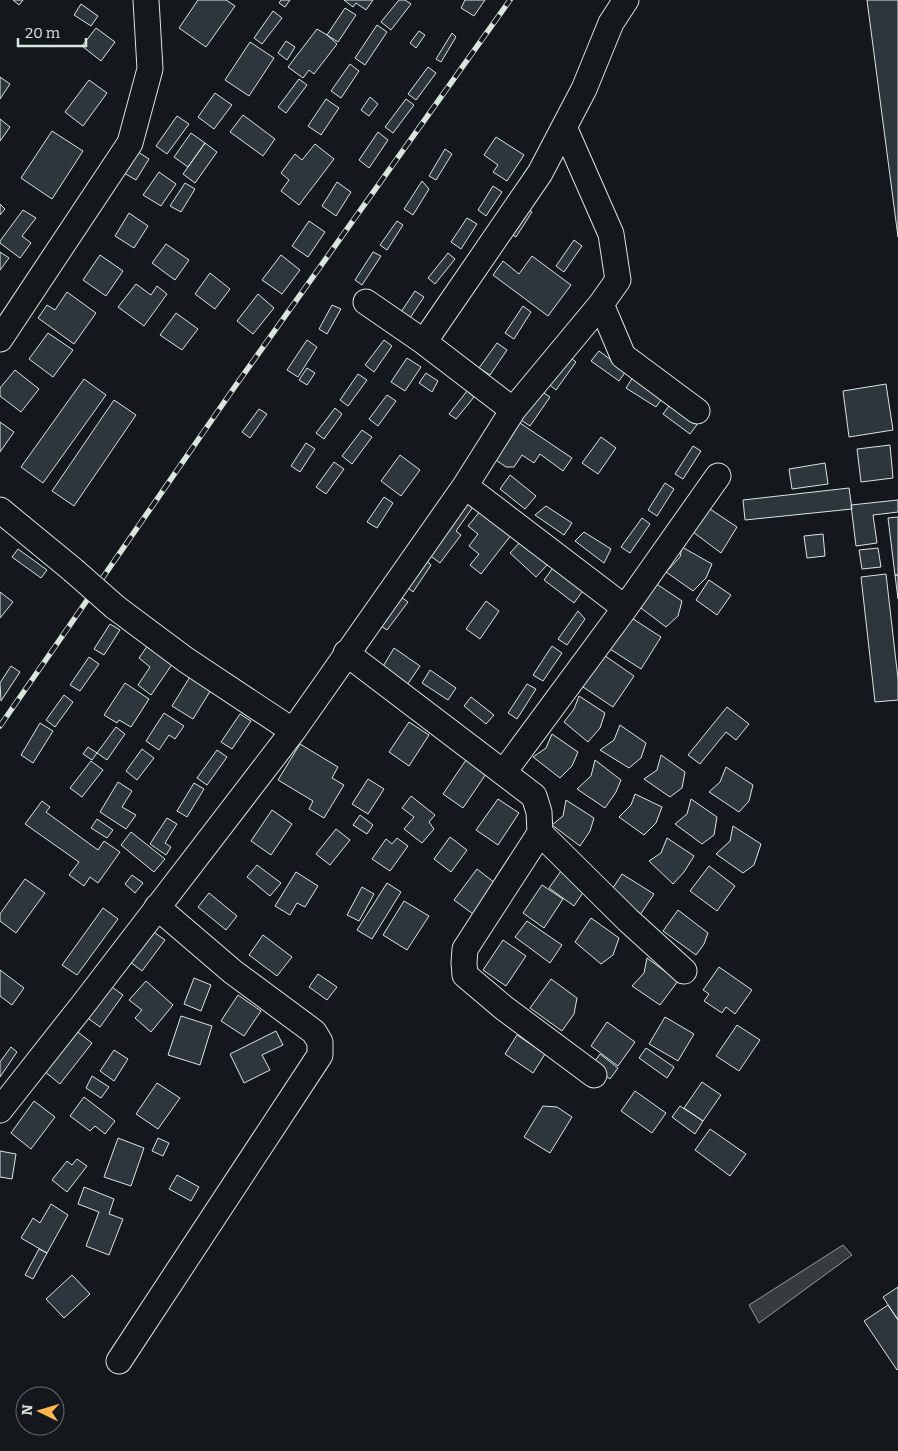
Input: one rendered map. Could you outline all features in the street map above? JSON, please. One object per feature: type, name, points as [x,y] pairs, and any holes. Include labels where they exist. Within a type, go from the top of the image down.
[{"type":"street","points":[[0,339],[130,143],[150,69],[146,0]]},
{"type":"street","points":[[424,342],[540,173],[584,89],[611,23],[626,0]]},
{"type":"street","points":[[0,1110],[293,731],[346,653],[466,486],[513,410],[601,304],[618,280],[611,234],[564,127]]},
{"type":"street","points":[[366,302],[424,342],[513,410]]},
{"type":"street","points":[[601,304],[623,356],[696,411]]},
{"type":"street","points":[[504,772],[625,608],[718,476]]},
{"type":"street","points":[[466,486],[625,608]]},
{"type":"street","points":[[0,510],[115,607],[186,660],[293,731]]},
{"type":"street","points":[[346,653],[534,796],[539,812],[540,833],[465,949],[465,975],[504,1008],[594,1075]]},
{"type":"street","points":[[540,833],[628,920],[684,971]]},
{"type":"street","points":[[119,1361],[320,1055],[320,1042],[314,1032],[234,972],[157,907]]},
{"type":"shaded area","points":[[843,1245],[852,1255],[759,1323],[749,1305]]},
{"type":"building","points":[[13,0],[23,0],[19,5]]},
{"type":"building","points":[[198,0],[226,0],[235,6],[206,47],[179,28]]},
{"type":"building","points":[[281,0],[290,0],[285,7],[279,3]]},
{"type":"building","points":[[344,0],[373,0],[366,10],[356,3],[353,7]]},
{"type":"building","points":[[399,0],[405,0],[411,4],[391,30],[381,22]]},
{"type":"building","points":[[465,0],[485,0],[474,16],[461,8]]},
{"type":"building","points":[[867,0],[898,0],[898,237]]},
{"type":"building","points":[[81,4],[98,16],[91,26],[74,15]]},
{"type":"building","points":[[345,8],[356,15],[338,42],[327,35]]},
{"type":"building","points":[[273,11],[282,18],[262,44],[254,38]]},
{"type":"building","points":[[377,25],[387,32],[365,65],[355,58]]},
{"type":"building","points":[[96,28],[115,42],[101,61],[82,46]]},
{"type":"building","points":[[317,29],[337,44],[314,74],[309,70],[303,78],[288,67]]},
{"type":"building","points":[[419,31],[425,35],[416,48],[410,43]]},
{"type":"building","points":[[452,33],[456,37],[441,62],[436,59]]},
{"type":"building","points":[[286,41],[295,47],[287,60],[278,53]]},
{"type":"building","points":[[250,42],[274,58],[249,96],[225,80]]},
{"type":"building","points":[[350,64],[359,71],[341,98],[331,91]]},
{"type":"building","points":[[428,67],[436,73],[416,100],[408,94]]},
{"type":"building","points":[[0,77],[10,84],[0,99]]},
{"type":"building","points":[[299,79],[307,85],[286,113],[278,107]]},
{"type":"building","points":[[89,80],[107,93],[83,126],[65,112]]},
{"type":"building","points":[[215,93],[232,105],[214,129],[198,117]]},
{"type":"building","points":[[370,97],[378,104],[369,116],[361,110]]},
{"type":"building","points":[[326,99],[339,108],[321,135],[308,126]]},
{"type":"building","points":[[406,99],[414,105],[393,133],[385,127]]},
{"type":"building","points":[[243,115],[275,139],[263,156],[230,132]]},
{"type":"building","points":[[177,116],[189,124],[167,154],[156,146]]},
{"type":"building","points":[[0,119],[10,127],[0,141]]},
{"type":"building","points":[[52,131],[83,151],[52,199],[21,178]]},
{"type":"building","points":[[378,132],[388,140],[369,168],[359,160]]},
{"type":"building","points":[[191,133],[205,143],[188,167],[174,157]]},
{"type":"building","points":[[496,137],[524,155],[507,181],[493,172],[498,165],[484,155]]},
{"type":"building","points":[[205,143],[217,152],[195,183],[183,174]]},
{"type":"building","points":[[315,144],[334,159],[299,205],[281,191],[289,180],[281,173],[295,154],[302,160]]},
{"type":"building","points":[[445,149],[452,154],[436,180],[429,176]]},
{"type":"building","points":[[138,152],[149,159],[136,180],[124,173]]},
{"type":"building","points":[[159,172],[176,184],[161,206],[143,195]]},
{"type":"building","points":[[422,181],[429,189],[413,215],[404,209]]},
{"type":"building","points":[[337,182],[351,192],[336,216],[322,206]]},
{"type":"building","points":[[185,183],[195,189],[181,212],[170,206]]},
{"type":"building","points":[[493,186],[502,192],[486,216],[478,210]]},
{"type":"building","points":[[0,204],[5,209],[0,215]]},
{"type":"building","points":[[522,206],[532,212],[516,237],[506,231]]},
{"type":"building","points":[[23,210],[36,218],[22,236],[31,243],[20,258],[0,243],[0,241]]},
{"type":"building","points":[[129,213],[148,226],[134,248],[115,236]]},
{"type":"building","points":[[467,218],[477,224],[461,249],[451,242]]},
{"type":"building","points":[[309,221],[325,232],[308,257],[292,246]]},
{"type":"building","points":[[397,221],[403,225],[387,250],[380,245]]},
{"type":"building","points":[[574,240],[582,246],[564,272],[556,266]]},
{"type":"building","points":[[166,244],[189,260],[175,280],[152,263]]},
{"type":"building","points":[[0,252],[9,258],[0,270]]},
{"type":"building","points":[[373,252],[381,256],[362,285],[355,280]]},
{"type":"building","points":[[448,253],[455,259],[435,284],[428,278]]},
{"type":"building","points":[[100,255],[123,271],[106,296],[83,280]]},
{"type":"building","points":[[281,255],[300,270],[282,294],[262,280]]},
{"type":"building","points":[[532,256],[571,285],[548,316],[493,275],[503,261],[519,274]]},
{"type":"building","points":[[210,273],[230,289],[215,309],[195,294]]},
{"type":"building","points":[[136,284],[151,295],[157,286],[167,294],[144,326],[118,307]]},
{"type":"building","points":[[415,291],[424,297],[410,318],[401,312]]},
{"type":"building","points":[[67,292],[96,313],[74,344],[38,318],[47,305],[55,310]]},
{"type":"building","points":[[258,294],[274,308],[253,334],[237,321]]},
{"type":"building","points":[[332,305],[341,309],[327,334],[319,329]]},
{"type":"building","points":[[523,306],[531,312],[514,339],[505,333]]},
{"type":"building","points":[[176,313],[198,329],[182,350],[160,335]]},
{"type":"building","points":[[48,333],[73,350],[53,377],[29,359]]},
{"type":"building","points":[[307,340],[317,347],[298,377],[287,370]]},
{"type":"building","points":[[384,340],[392,346],[374,372],[365,365]]},
{"type":"building","points":[[497,343],[507,350],[490,375],[479,368]]},
{"type":"building","points":[[599,351],[626,371],[619,381],[591,361]]},
{"type":"building","points":[[567,355],[576,362],[556,390],[546,382]]},
{"type":"building","points":[[407,358],[421,367],[405,391],[391,382]]},
{"type":"building","points":[[307,368],[315,373],[307,385],[299,380]]},
{"type":"building","points":[[15,370],[39,389],[21,412],[0,396],[0,388]]},
{"type":"building","points":[[426,373],[438,381],[432,392],[419,383]]},
{"type":"building","points":[[358,374],[367,380],[348,406],[340,400]]},
{"type":"building","points":[[633,377],[663,397],[656,407],[626,388]]},
{"type":"building","points":[[84,379],[106,395],[43,483],[21,467]]},
{"type":"building","points":[[886,384],[893,430],[849,437],[843,391]]},
{"type":"building","points":[[467,391],[474,397],[456,419],[449,414]]},
{"type":"building","points":[[541,391],[550,397],[530,426],[521,420]]},
{"type":"building","points":[[387,395],[396,401],[378,426],[369,419]]},
{"type":"building","points":[[114,400],[136,415],[74,506],[52,491]]},
{"type":"building","points":[[672,402],[699,422],[690,434],[663,414]]},
{"type":"building","points":[[335,408],[342,414],[324,439],[316,433]]},
{"type":"building","points":[[259,409],[267,414],[250,438],[242,432]]},
{"type":"building","points":[[517,421],[572,458],[563,471],[540,454],[534,463],[522,455],[514,467],[506,467],[493,458]]},
{"type":"building","points":[[0,422],[14,432],[0,452]]},
{"type":"building","points":[[362,430],[372,437],[352,464],[342,456]]},
{"type":"building","points":[[601,437],[616,448],[598,474],[582,463]]},
{"type":"building","points":[[306,443],[315,449],[300,472],[291,466]]},
{"type":"building","points":[[890,445],[893,478],[861,482],[857,449]]},
{"type":"building","points":[[693,446],[701,451],[683,479],[675,474]]},
{"type":"building","points":[[400,455],[420,470],[401,496],[381,481]]},
{"type":"building","points":[[334,462],[344,469],[326,494],[316,487]]},
{"type":"building","points":[[825,463],[828,484],[792,489],[789,469]]},
{"type":"building","points":[[510,475],[536,496],[525,509],[500,489]]},
{"type":"building","points":[[665,483],[674,489],[657,516],[648,510]]},
{"type":"building","points":[[849,488],[852,509],[745,520],[743,500]]},
{"type":"building","points":[[384,497],[393,503],[377,528],[367,522]]},
{"type":"building","points":[[462,499],[473,507],[456,531],[461,535],[440,563],[424,551]]},
{"type":"building","points":[[898,500],[898,512],[873,515],[877,543],[856,546],[851,505]]},
{"type":"building","points":[[546,506],[572,523],[564,535],[535,515]]},
{"type":"building","points":[[710,509],[737,527],[721,553],[693,532]]},
{"type":"building","points":[[481,510],[512,534],[481,574],[470,565],[479,554],[469,546],[478,534],[468,526]]},
{"type":"building","points":[[898,517],[898,575],[895,575],[888,518]]},
{"type":"building","points":[[642,518],[650,524],[630,553],[621,547]]},
{"type":"building","points":[[584,532],[611,549],[604,563],[575,541]]},
{"type":"building","points":[[823,534],[825,556],[807,558],[804,536]]},
{"type":"building","points":[[521,541],[547,565],[536,577],[510,553]]},
{"type":"building","points":[[682,547],[712,564],[706,578],[693,591],[666,572],[680,557]]},
{"type":"building","points":[[878,548],[881,567],[862,569],[859,550]]},
{"type":"building","points":[[18,549],[47,570],[41,578],[12,557]]},
{"type":"building","points":[[421,556],[431,565],[413,592],[402,583]]},
{"type":"building","points":[[555,565],[585,588],[574,603],[544,580]]},
{"type":"building","points":[[886,574],[898,679],[898,700],[875,702],[861,577]]},
{"type":"building","points":[[895,575],[898,575],[898,599]]},
{"type":"building","points":[[709,580],[731,595],[717,615],[696,600]]},
{"type":"building","points":[[655,583],[682,601],[678,616],[666,627],[641,608]]},
{"type":"building","points":[[0,592],[13,602],[0,618]]},
{"type":"building","points":[[397,594],[408,602],[387,630],[375,622]]},
{"type":"building","points":[[486,601],[499,611],[480,639],[466,629]]},
{"type":"building","points":[[578,611],[585,619],[567,645],[558,639]]},
{"type":"building","points":[[627,615],[661,637],[641,669],[607,647]]},
{"type":"building","points":[[110,624],[120,630],[104,655],[94,649]]},
{"type":"building","points":[[148,645],[173,663],[151,695],[138,685],[150,667],[139,658]]},
{"type":"building","points":[[552,646],[562,653],[543,681],[533,675]]},
{"type":"building","points":[[394,648],[420,666],[407,685],[382,668]]},
{"type":"building","points":[[601,653],[634,676],[613,707],[580,685]]},
{"type":"building","points":[[89,657],[99,664],[80,691],[70,685]]},
{"type":"building","points":[[11,666],[20,672],[1,701],[0,683]]},
{"type":"building","points":[[430,670],[456,688],[448,700],[422,683]]},
{"type":"building","points":[[193,672],[214,685],[193,719],[172,706]]},
{"type":"building","points":[[125,683],[149,699],[131,727],[119,720],[117,723],[104,715]]},
{"type":"building","points":[[527,684],[536,689],[517,719],[508,713]]},
{"type":"building","points":[[64,695],[73,702],[55,727],[46,720]]},
{"type":"building","points":[[579,696],[605,713],[600,728],[588,742],[564,722],[574,709]]},
{"type":"building","points":[[471,697],[494,715],[486,724],[464,706]]},
{"type":"building","points":[[727,707],[749,724],[736,740],[726,732],[700,764],[688,755]]},
{"type":"building","points":[[164,713],[184,726],[175,739],[169,735],[159,750],[146,741]]},
{"type":"building","points":[[240,714],[251,721],[232,749],[221,742]]},
{"type":"building","points":[[409,722],[429,735],[409,766],[389,752]]},
{"type":"building","points":[[40,723],[53,731],[33,763],[21,755]]},
{"type":"building","points":[[620,725],[646,743],[641,758],[629,768],[600,750],[614,740]]},
{"type":"building","points":[[116,727],[125,734],[107,760],[97,753]]},
{"type":"building","points":[[552,734],[578,752],[572,766],[560,778],[533,757],[546,748]]},
{"type":"building","points":[[300,744],[338,767],[332,778],[344,785],[324,818],[309,809],[313,801],[278,780]]},
{"type":"building","points":[[88,747],[97,753],[92,760],[83,754]]},
{"type":"building","points":[[142,749],[154,758],[137,780],[126,771]]},
{"type":"building","points":[[217,750],[227,757],[207,785],[197,778]]},
{"type":"building","points":[[661,755],[685,772],[682,788],[670,797],[644,779],[657,770]]},
{"type":"building","points":[[466,760],[486,774],[463,808],[443,794]]},
{"type":"building","points":[[595,760],[621,780],[616,792],[605,808],[577,789],[591,776]]},
{"type":"building","points":[[91,761],[103,770],[82,797],[70,788]]},
{"type":"building","points":[[726,767],[753,785],[749,801],[739,812],[709,792],[720,782]]},
{"type":"building","points":[[368,779],[384,789],[368,814],[352,804]]},
{"type":"building","points":[[118,782],[132,791],[122,807],[136,815],[126,829],[100,812]]},
{"type":"building","points":[[194,783],[204,789],[187,817],[177,811]]},
{"type":"building","points":[[635,794],[662,807],[656,823],[644,835],[619,817],[631,805]]},
{"type":"building","points":[[411,796],[435,815],[429,822],[434,829],[422,843],[404,829],[414,817],[402,808]]},
{"type":"building","points":[[498,799],[519,813],[498,845],[476,830]]},
{"type":"building","points":[[691,799],[717,817],[714,835],[702,844],[675,824],[687,814]]},
{"type":"building","points":[[566,800],[594,818],[590,831],[580,846],[552,825],[563,816]]},
{"type":"building","points":[[42,801],[50,807],[46,812],[98,850],[104,841],[120,852],[98,883],[90,877],[84,886],[69,875],[79,862],[25,824]]},
{"type":"building","points":[[272,810],[292,824],[271,855],[251,841]]},
{"type":"building","points":[[360,815],[373,825],[367,834],[353,825]]},
{"type":"building","points":[[167,818],[177,824],[165,843],[171,847],[166,855],[150,844]]},
{"type":"building","points":[[97,819],[113,830],[107,838],[91,828]]},
{"type":"building","points":[[733,826],[761,844],[754,865],[743,873],[716,854],[730,841]]},
{"type":"building","points":[[336,829],[350,840],[330,865],[316,854]]},
{"type":"building","points":[[131,832],[165,859],[154,872],[121,845]]},
{"type":"building","points":[[450,837],[467,850],[451,872],[434,859]]},
{"type":"building","points":[[397,838],[408,846],[390,871],[372,859],[386,839],[392,844]]},
{"type":"building","points":[[667,838],[694,856],[684,872],[673,884],[649,861],[661,853]]},
{"type":"building","points":[[257,865],[281,883],[270,896],[247,877]]},
{"type":"building","points":[[709,866],[735,886],[717,911],[690,891]]},
{"type":"building","points":[[477,869],[495,883],[473,914],[454,900]]},
{"type":"building","points":[[561,871],[586,888],[574,906],[549,888]]},
{"type":"building","points":[[296,872],[318,886],[305,907],[297,903],[290,915],[275,906]]},
{"type":"building","points":[[622,874],[654,894],[640,915],[611,891]]},
{"type":"building","points":[[132,875],[143,883],[135,893],[125,884]]},
{"type":"building","points":[[25,879],[45,893],[16,933],[0,921],[0,914]]},
{"type":"building","points":[[387,883],[401,892],[372,939],[357,930]]},
{"type":"building","points":[[542,885],[563,899],[544,928],[523,913]]},
{"type":"building","points":[[362,887],[374,894],[359,921],[347,915]]},
{"type":"building","points":[[209,893],[237,916],[226,930],[198,907]]},
{"type":"building","points":[[404,901],[429,916],[407,950],[383,935]]},
{"type":"building","points":[[103,908],[118,919],[77,975],[62,965]]},
{"type":"building","points":[[678,910],[708,933],[704,944],[696,955],[663,931]]},
{"type":"building","points":[[591,918],[619,938],[613,955],[601,964],[575,942]]},
{"type":"building","points":[[527,921],[562,945],[550,963],[515,937]]},
{"type":"building","points":[[144,925],[165,940],[142,971],[121,955]]},
{"type":"building","points":[[263,935],[292,957],[277,976],[249,955]]},
{"type":"building","points":[[503,940],[526,956],[506,986],[483,970]]},
{"type":"building","points":[[647,958],[678,981],[660,1005],[632,986],[644,973]]},
{"type":"building","points":[[719,967],[752,990],[735,1014],[726,1007],[722,1013],[704,1001],[709,994],[703,990]]},
{"type":"building","points":[[0,970],[24,988],[12,1005],[0,996]]},
{"type":"building","points":[[318,974],[337,987],[327,1000],[309,987]]},
{"type":"building","points":[[194,978],[211,985],[201,1011],[184,1004]]},
{"type":"building","points":[[551,979],[577,998],[574,1014],[562,1031],[530,1008]]},
{"type":"building","points":[[146,981],[173,1005],[151,1032],[135,1018],[142,1010],[129,1000]]},
{"type":"building","points":[[105,982],[123,995],[100,1027],[82,1014]]},
{"type":"building","points":[[238,995],[261,1011],[244,1036],[221,1021]]},
{"type":"building","points":[[181,1016],[212,1026],[200,1065],[168,1055]]},
{"type":"building","points":[[665,1017],[694,1034],[678,1061],[649,1044]]},
{"type":"building","points":[[607,1022],[635,1042],[618,1066],[591,1046]]},
{"type":"building","points":[[737,1025],[760,1040],[739,1071],[716,1056]]},
{"type":"building","points":[[70,1026],[92,1043],[60,1084],[39,1067]]},
{"type":"building","points":[[276,1031],[283,1045],[262,1055],[270,1070],[244,1083],[230,1054]]},
{"type":"building","points":[[517,1035],[545,1054],[533,1073],[505,1054]]},
{"type":"building","points":[[11,1047],[17,1052],[0,1077],[0,1062]]},
{"type":"building","points":[[646,1048],[674,1067],[667,1078],[639,1058]]},
{"type":"building","points":[[114,1050],[128,1059],[114,1081],[100,1071]]},
{"type":"building","points":[[600,1054],[618,1068],[610,1079],[592,1065]]},
{"type":"building","points":[[92,1076],[109,1087],[101,1098],[86,1088]]},
{"type":"building","points":[[702,1082],[721,1095],[703,1121],[684,1108]]},
{"type":"building","points":[[157,1083],[180,1098],[158,1129],[136,1114]]},
{"type":"building","points":[[635,1091],[666,1113],[652,1133],[621,1111]]},
{"type":"building","points":[[84,1097],[115,1121],[105,1134],[95,1126],[90,1131],[70,1116]]},
{"type":"building","points":[[34,1101],[55,1117],[31,1149],[11,1133]]},
{"type":"building","points":[[543,1106],[557,1107],[572,1117],[550,1153],[524,1137]]},
{"type":"building","points":[[680,1106],[703,1121],[695,1134],[672,1117]]},
{"type":"building","points":[[710,1129],[746,1154],[730,1176],[695,1150]]},
{"type":"building","points":[[118,1138],[144,1148],[131,1186],[104,1177]]},
{"type":"building","points":[[158,1138],[169,1143],[163,1156],[152,1151]]},
{"type":"building","points":[[0,1151],[16,1154],[12,1179],[0,1177]]},
{"type":"building","points":[[77,1159],[87,1166],[67,1192],[52,1180],[67,1161],[72,1165]]},
{"type":"building","points":[[177,1175],[199,1187],[191,1201],[169,1189]]},
{"type":"building","points":[[84,1187],[114,1199],[109,1214],[123,1219],[109,1255],[86,1246],[99,1212],[78,1204]]},
{"type":"building","points":[[51,1204],[68,1215],[47,1253],[21,1238],[33,1218],[40,1223]]},
{"type":"building","points":[[39,1249],[47,1253],[33,1279],[25,1275]]},
{"type":"building","points":[[72,1275],[90,1294],[64,1318],[46,1299]]},
{"type":"building","points":[[898,1287],[898,1320],[883,1297]]},
{"type":"building","points":[[888,1305],[898,1320],[897,1370],[864,1321]]},
{"type":"railway","points":[[0,726],[236,385],[510,0]]}]
